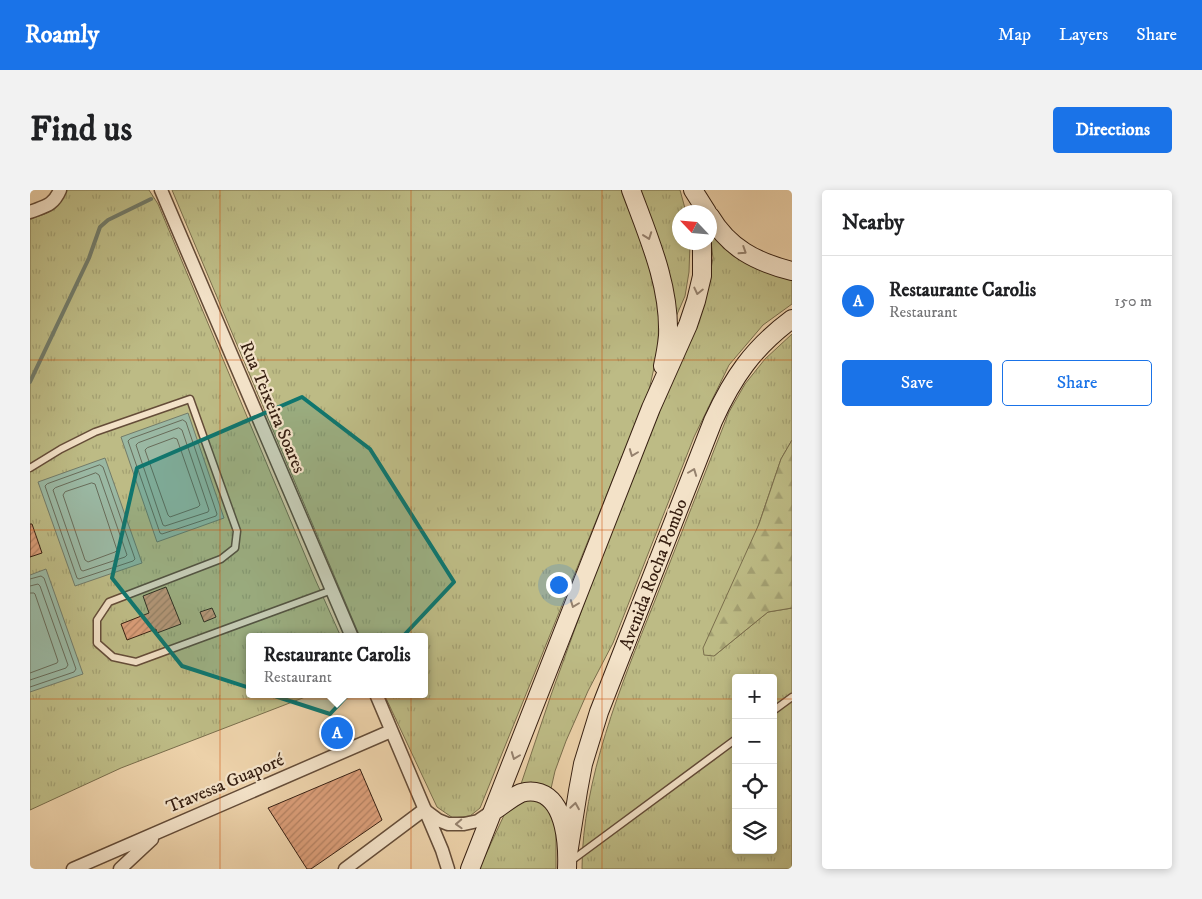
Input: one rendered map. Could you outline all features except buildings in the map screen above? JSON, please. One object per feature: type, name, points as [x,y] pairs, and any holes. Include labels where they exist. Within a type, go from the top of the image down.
[{"type":"main road","points":[[631,190],[660,270],[667,312],[668,336],[663,365],[651,408]]},
{"type":"main road","points":[[693,190],[696,205]]},
{"type":"main road","points":[[693,190],[703,205]]},
{"type":"main road","points":[[717,226],[724,236],[755,259],[792,271]]},
{"type":"main road","points":[[470,869],[651,408],[688,325],[702,276],[702,250]]},
{"type":"main road","name":"Avenida Rocha Pombo","points":[[568,862],[578,790],[599,712],[713,421],[733,381],[746,363],[771,336],[792,319]]},
{"type":"main road","points":[[494,810],[521,794],[538,792],[545,795],[552,800],[560,813],[564,828],[568,862]]},
{"type":"street","points":[[30,212],[54,201],[60,190]]},
{"type":"street","name":"Rua Teixeira Soares","points":[[161,190],[350,633]]},
{"type":"street","points":[[378,698],[442,850],[448,869]]},
{"type":"street","name":"Travessa Guaporé","points":[[73,869],[391,730]]},
{"type":"street","points":[[424,809],[438,820],[448,824],[464,824],[478,821],[494,810]]},
{"type":"street","points":[[345,869],[424,809]]},
{"type":"street","points":[[124,865],[149,841],[168,827]]},
{"type":"street","points":[[115,869],[116,850],[126,852],[124,865]]},
{"type":"lane","points":[[30,468],[61,449],[95,432],[190,399],[237,531],[235,548],[221,559],[109,602],[97,620],[97,643],[113,657],[136,662],[332,590]]},
{"type":"lane","points":[[777,708],[792,697]]},
{"type":"lane","points":[[568,862],[732,742]]},
{"type":"highlighted area","points":[[302,397],[370,449],[454,582],[330,714],[182,666],[112,578],[137,468]]},
{"type":"green space","points":[[65,190],[149,190],[158,204],[339,633],[246,633],[246,698],[303,698],[121,768],[30,810],[30,219],[52,210]]},
{"type":"green space","points":[[172,190],[623,190],[659,295],[658,350],[649,390],[480,808],[470,816],[453,818],[437,807],[386,698],[428,698],[428,633],[358,633]]},
{"type":"green space","points":[[639,190],[680,190],[684,205],[672,205],[672,250],[690,250],[689,272],[685,296],[675,319],[668,271]]},
{"type":"green space","points":[[717,238],[739,255],[792,275],[792,304],[763,325],[729,365],[694,437],[613,643],[588,691],[566,741],[555,771],[550,793],[520,787],[593,579],[699,315],[708,285],[713,258],[712,250],[717,250]]},
{"type":"green space","points":[[792,334],[792,440],[781,459],[714,656],[768,612],[792,608],[792,869],[582,869],[584,835],[596,767],[617,700],[641,634],[729,412],[745,384],[765,359]]},
{"type":"green space","points":[[792,440],[792,608],[768,612],[714,656],[704,655],[703,648],[759,524],[781,459]]},
{"type":"green space","points":[[533,798],[549,807],[556,829],[556,869],[479,869],[506,811],[515,802]]},
{"type":"water","points":[[188,413],[224,518],[157,542],[121,437]]},
{"type":"water","points":[[105,458],[142,563],[75,586],[38,482]]},
{"type":"water","points":[[46,569],[83,674],[30,692],[30,575]]},
{"type":"waterway","points":[[30,382],[89,258],[100,227],[108,220],[151,199]]},
{"type":"place","name":"Restaurante Carolis","points":[[337,733]]}]
